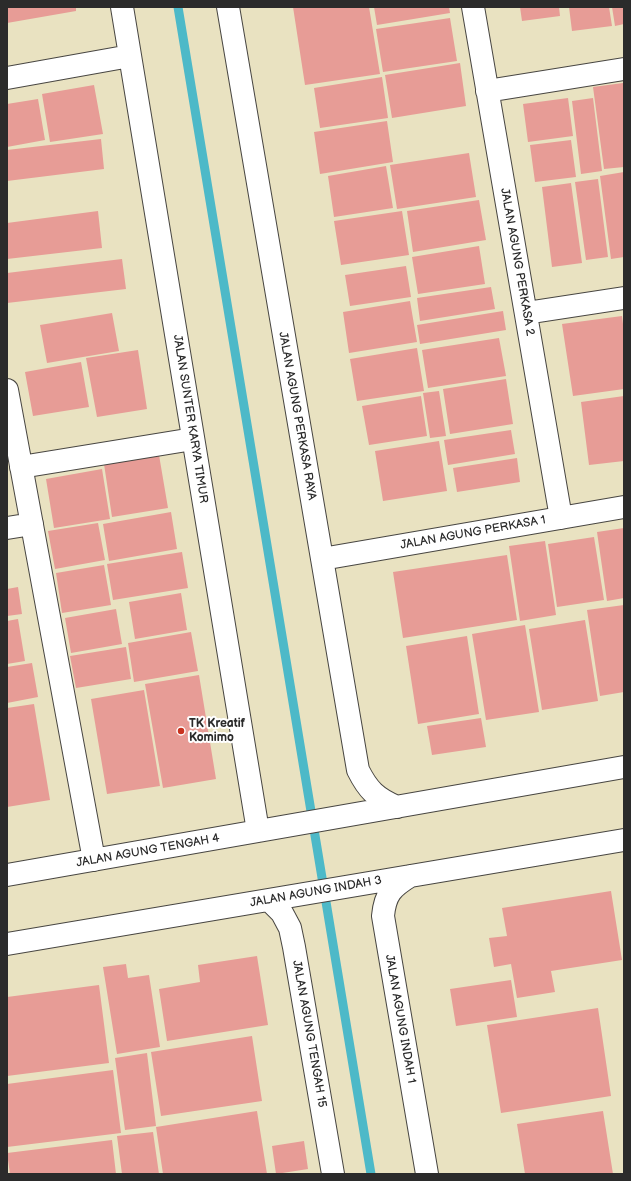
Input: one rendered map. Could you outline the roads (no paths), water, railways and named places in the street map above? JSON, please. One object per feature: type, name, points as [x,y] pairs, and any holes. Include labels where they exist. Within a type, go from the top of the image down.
[{"type":"street","name":"JALAN SUNTER KARYA TIMUR","points":[[122,7],[258,831]]},
{"type":"street","name":"JALAN AGUNG PERKASA RAYA","points":[[228,7],[358,770],[364,783],[373,794],[384,802],[397,807]]},
{"type":"street","name":"JALAN AGUNG PERKASA 2","points":[[473,7],[562,518]]},
{"type":"street","points":[[7,78],[130,56]]},
{"type":"street","points":[[487,92],[624,69]]},
{"type":"street","points":[[526,313],[624,298]]},
{"type":"street","points":[[7,390],[9,412],[32,524],[94,860]]},
{"type":"street","points":[[21,468],[193,439]]},
{"type":"street","name":"JALAN AGUNG PERKASA 1","points":[[322,559],[624,507]]},
{"type":"street","points":[[7,528],[32,524]]},
{"type":"street","points":[[397,807],[624,767]]},
{"type":"street","name":"JALAN AGUNG TENGAH 4","points":[[7,875],[397,807]]},
{"type":"street","name":"JALAN AGUNG INDAH 3","points":[[7,944],[624,840]]},
{"type":"street","name":"JALAN AGUNG INDAH 1","points":[[411,876],[393,888],[387,896],[383,916],[426,1174]]},
{"type":"street","name":"JALAN AGUNG TENGAH 15","points":[[269,900],[282,913],[290,928],[333,1174]]},
{"type":"waterway","points":[[178,7],[371,1174]]},
{"type":"place","name":"TK Kreatif Komimo","points":[[181,731]]}]
